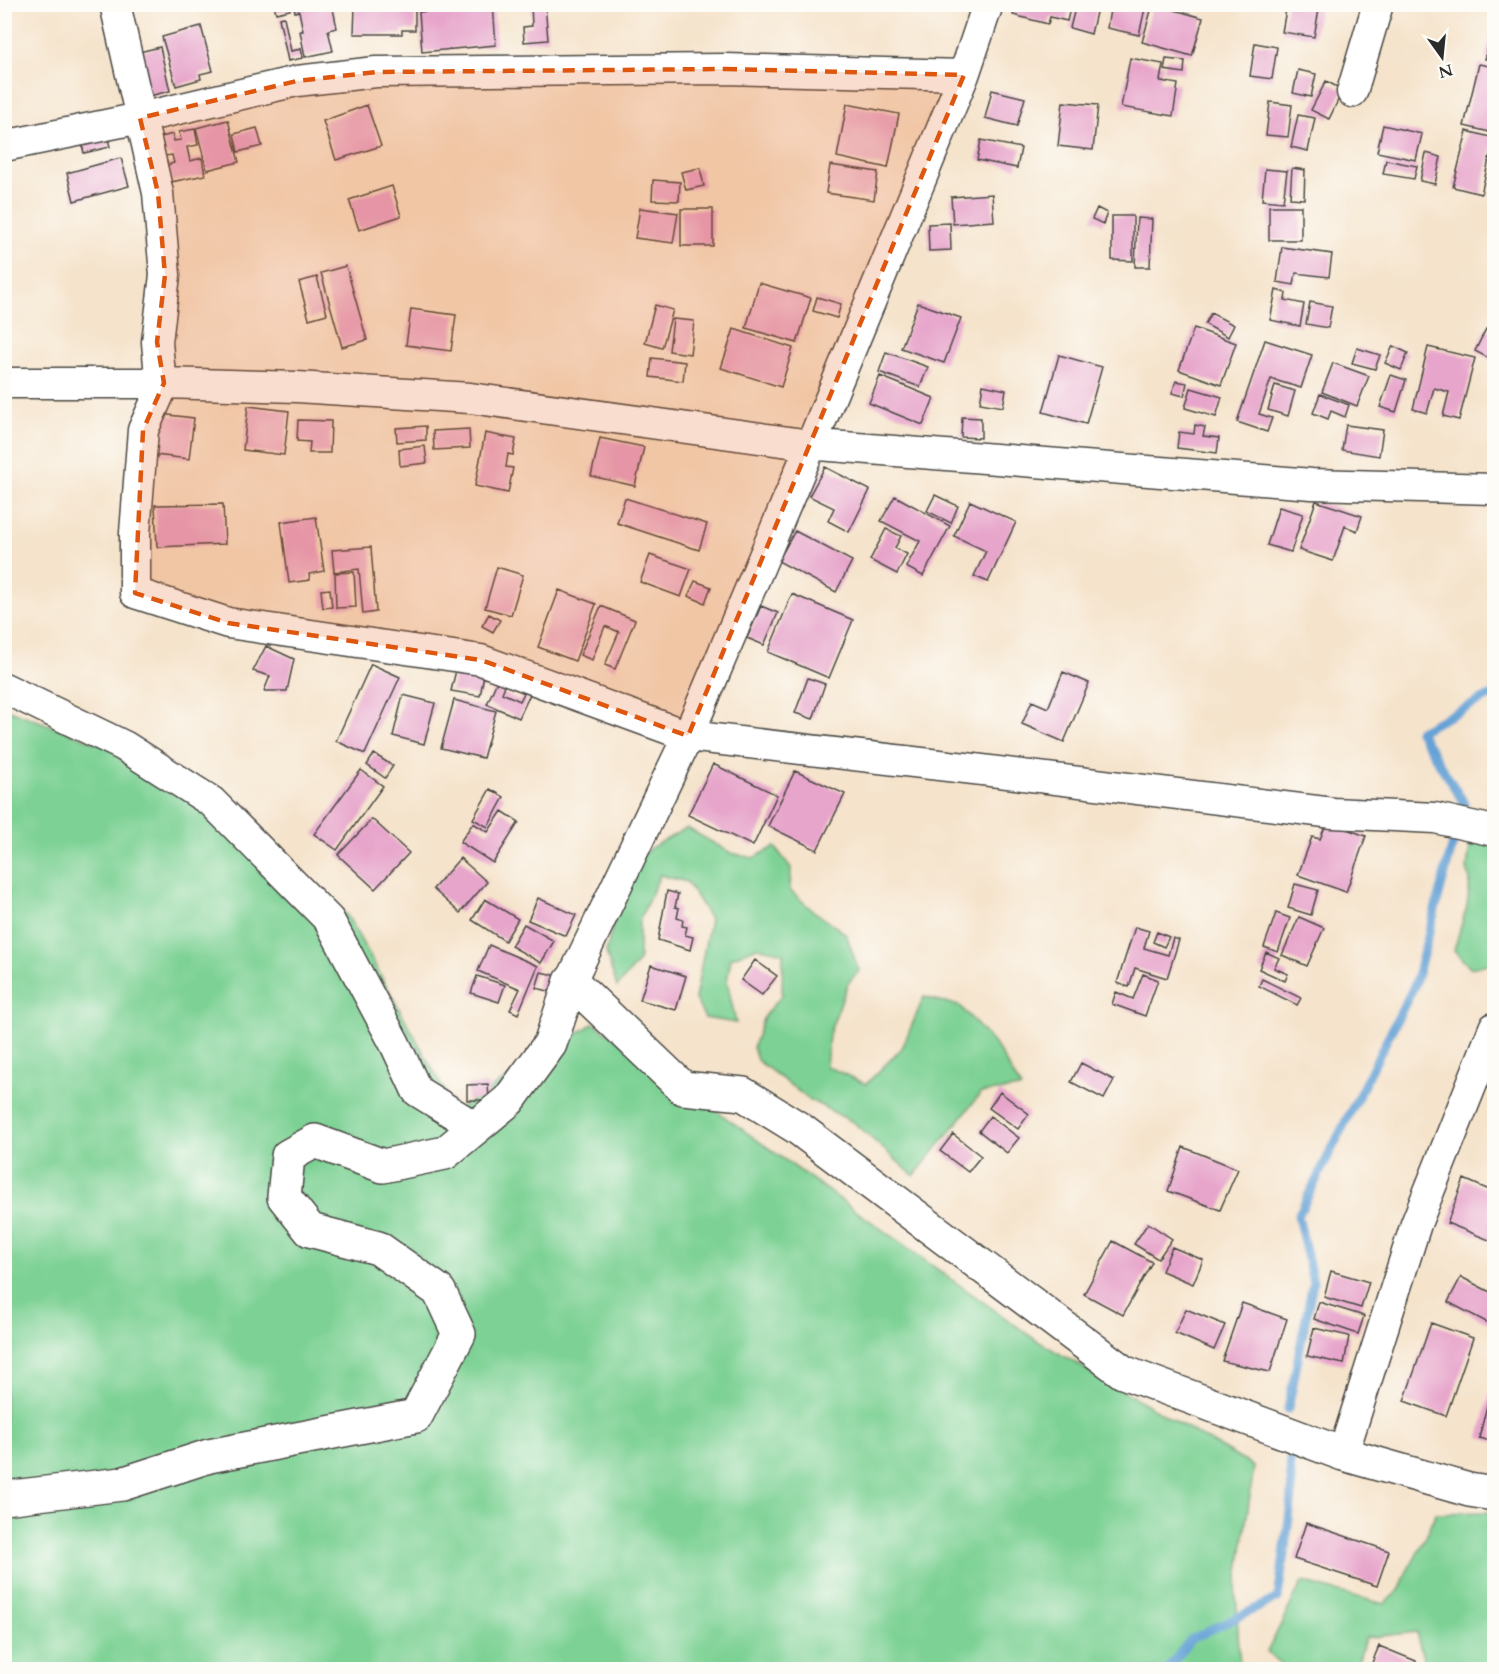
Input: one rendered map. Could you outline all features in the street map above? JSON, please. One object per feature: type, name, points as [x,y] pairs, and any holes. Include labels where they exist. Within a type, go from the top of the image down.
[{"type":"street","points":[[115,4],[158,193],[165,275],[158,342],[159,365],[164,383],[143,430],[135,533],[135,593],[228,623],[481,660],[688,736],[1333,813],[1435,818],[1494,831]]},
{"type":"street","points":[[4,1497],[122,1484],[209,1456],[416,1416],[459,1334],[439,1291],[378,1248],[310,1230],[284,1197],[288,1156],[315,1141],[383,1166],[445,1153],[509,1100],[550,1044],[571,981],[688,736],[964,75],[988,4]]},
{"type":"street","points":[[1352,92],[1378,4]]},
{"type":"street","points":[[4,146],[140,118],[297,81],[376,72],[725,69],[964,75]]},
{"type":"street","points":[[4,383],[164,383],[297,387],[470,398],[808,445],[1312,484],[1494,489]]},
{"type":"street","points":[[4,688],[124,746],[212,802],[329,920],[395,1044],[417,1091],[475,1127]]},
{"type":"street","points":[[571,981],[683,1088],[743,1094],[798,1128],[1123,1372],[1343,1454],[1469,1490],[1494,1494]]},
{"type":"street","points":[[1343,1454],[1416,1224],[1494,1028]]},
{"type":"highlighted area","points":[[725,69],[964,75],[688,736],[481,660],[228,623],[135,593],[143,430],[164,383],[157,342],[165,275],[158,193],[140,118],[297,81],[376,72]]},
{"type":"green space","points":[[4,708],[134,757],[347,915],[456,1111],[594,1023],[1036,1340],[1254,1467],[1236,1592],[1240,1669],[5,1669]]},
{"type":"green space","points":[[687,828],[731,853],[753,858],[775,847],[791,868],[790,890],[812,910],[846,934],[859,971],[848,983],[829,1034],[826,1066],[866,1084],[902,1048],[924,997],[960,1006],[996,1046],[1021,1088],[981,1093],[914,1176],[853,1122],[810,1100],[757,1060],[753,1047],[764,1016],[782,995],[783,953],[757,947],[731,958],[727,981],[736,1023],[705,1018],[695,999],[710,919],[687,882],[660,875],[639,921],[639,961],[617,987],[606,952],[626,874],[650,848]]},
{"type":"green space","points":[[1471,838],[1494,845],[1494,963],[1470,968],[1454,950],[1467,906],[1470,881],[1467,868]]},
{"type":"green space","points":[[1494,1512],[1494,1669],[1426,1669],[1416,1632],[1365,1638],[1356,1669],[1288,1669],[1267,1652],[1302,1582],[1384,1604],[1400,1589],[1436,1513]]},
{"type":"building","points":[[274,4],[289,4],[290,10],[276,13]]},
{"type":"building","points":[[332,4],[337,28],[328,30],[333,51],[305,57],[299,11],[295,12],[294,6]]},
{"type":"building","points":[[531,4],[545,4],[548,40],[524,42],[523,27],[532,26]]},
{"type":"building","points":[[1016,4],[1071,4],[1067,21],[1050,17],[1048,24],[1013,15]]},
{"type":"building","points":[[1076,4],[1098,4],[1091,34],[1070,28]]},
{"type":"building","points":[[1111,4],[1146,4],[1139,35],[1107,28]]},
{"type":"building","points":[[1153,4],[1203,18],[1192,56],[1142,42]]},
{"type":"building","points":[[1287,4],[1320,4],[1314,37],[1282,32]]},
{"type":"building","points":[[493,5],[496,45],[422,52],[419,12]]},
{"type":"building","points":[[355,7],[415,7],[415,30],[402,30],[402,34],[354,34]]},
{"type":"building","points":[[284,17],[291,51],[301,49],[303,58],[288,61],[279,18]]},
{"type":"building","points":[[1494,21],[1494,61],[1485,59]]},
{"type":"building","points":[[201,26],[213,71],[200,74],[201,79],[176,86],[162,37]]},
{"type":"building","points":[[1255,43],[1277,47],[1272,79],[1250,76]]},
{"type":"building","points":[[160,47],[170,91],[149,96],[139,52]]},
{"type":"building","points":[[1130,58],[1163,64],[1160,81],[1178,84],[1173,116],[1121,107]]},
{"type":"building","points":[[1166,59],[1185,61],[1184,73],[1164,70]]},
{"type":"building","points":[[1479,64],[1494,67],[1494,133],[1464,126]]},
{"type":"building","points":[[1298,70],[1316,74],[1311,97],[1293,93]]},
{"type":"building","points":[[1326,81],[1343,90],[1329,119],[1311,110]]},
{"type":"building","points":[[992,90],[1025,98],[1017,126],[985,118]]},
{"type":"building","points":[[1063,102],[1098,105],[1093,150],[1058,146]]},
{"type":"building","points":[[1270,102],[1292,105],[1288,137],[1266,135]]},
{"type":"building","points":[[847,104],[899,114],[888,168],[837,157]]},
{"type":"building","points":[[367,105],[381,146],[336,160],[323,121]]},
{"type":"building","points":[[1298,115],[1315,118],[1308,151],[1291,147]]},
{"type":"building","points":[[228,120],[239,162],[207,170],[196,128]]},
{"type":"building","points":[[1383,125],[1422,134],[1416,160],[1377,152]]},
{"type":"building","points":[[257,128],[262,146],[238,152],[234,134]]},
{"type":"building","points":[[195,129],[198,145],[187,147],[190,161],[202,158],[205,175],[171,182],[167,165],[174,163],[172,155],[165,156],[161,137],[173,134],[174,141],[181,140],[179,132]]},
{"type":"building","points":[[1467,131],[1494,138],[1481,194],[1453,187]]},
{"type":"building","points":[[107,134],[110,147],[84,153],[81,140]]},
{"type":"building","points":[[981,140],[1021,148],[1017,168],[977,160]]},
{"type":"building","points":[[1426,153],[1441,157],[1435,184],[1420,181]]},
{"type":"building","points":[[121,158],[129,186],[74,201],[67,173]]},
{"type":"building","points":[[1386,160],[1417,166],[1414,179],[1383,174]]},
{"type":"building","points":[[830,165],[878,172],[874,200],[826,193]]},
{"type":"building","points":[[700,168],[704,186],[686,190],[681,172]]},
{"type":"building","points":[[1292,168],[1305,170],[1304,199],[1290,198]]},
{"type":"building","points":[[1265,169],[1287,171],[1283,202],[1262,200]]},
{"type":"building","points":[[653,180],[680,182],[679,201],[652,200]]},
{"type":"building","points":[[392,186],[401,216],[359,230],[349,200]]},
{"type":"building","points":[[992,194],[994,221],[953,224],[951,197]]},
{"type":"building","points":[[1269,206],[1301,206],[1301,240],[1269,240]]},
{"type":"building","points":[[640,208],[678,213],[673,243],[635,238]]},
{"type":"building","points":[[1097,208],[1107,213],[1103,224],[1092,219]]},
{"type":"building","points":[[681,209],[713,209],[713,246],[681,246]]},
{"type":"building","points":[[1112,216],[1133,216],[1133,261],[1112,260]]},
{"type":"building","points":[[1137,218],[1152,219],[1150,267],[1135,267]]},
{"type":"building","points":[[950,223],[951,250],[929,251],[928,224]]},
{"type":"building","points":[[1282,247],[1332,254],[1329,277],[1296,273],[1294,285],[1277,282]]},
{"type":"building","points":[[346,266],[367,340],[342,347],[321,273]]},
{"type":"building","points":[[317,277],[327,314],[309,319],[299,282]]},
{"type":"building","points":[[759,283],[811,298],[797,343],[746,328]]},
{"type":"building","points":[[1276,290],[1286,293],[1285,300],[1304,304],[1300,326],[1270,320]]},
{"type":"building","points":[[817,297],[841,304],[837,318],[813,311]]},
{"type":"building","points":[[1310,302],[1332,306],[1328,328],[1306,324]]},
{"type":"building","points":[[918,303],[961,318],[944,363],[901,348]]},
{"type":"building","points":[[655,305],[673,310],[662,348],[645,343]]},
{"type":"building","points":[[411,309],[456,315],[451,351],[406,345]]},
{"type":"building","points":[[1211,313],[1234,325],[1228,337],[1205,324]]},
{"type":"building","points":[[673,319],[694,321],[690,354],[669,351]]},
{"type":"building","points":[[1194,328],[1236,343],[1221,385],[1179,370]]},
{"type":"building","points":[[734,329],[793,348],[781,387],[721,368]]},
{"type":"building","points":[[1486,329],[1494,333],[1494,361],[1475,351]]},
{"type":"building","points":[[1265,340],[1312,355],[1301,388],[1271,379],[1259,414],[1272,418],[1267,432],[1237,422]]},
{"type":"building","points":[[1393,346],[1408,353],[1401,370],[1385,363]]},
{"type":"building","points":[[1428,347],[1475,358],[1459,420],[1443,416],[1449,392],[1434,388],[1427,413],[1413,409]]},
{"type":"building","points":[[1357,348],[1380,355],[1375,369],[1352,363]]},
{"type":"building","points":[[886,352],[928,367],[920,387],[879,372]]},
{"type":"building","points":[[1059,355],[1102,367],[1086,424],[1043,412]]},
{"type":"building","points":[[652,358],[685,362],[683,381],[650,377]]},
{"type":"building","points":[[1333,363],[1369,376],[1357,406],[1322,392]]},
{"type":"building","points":[[1391,375],[1406,380],[1396,412],[1380,407]]},
{"type":"building","points":[[880,376],[934,398],[923,425],[869,403]]},
{"type":"building","points":[[1176,381],[1187,383],[1184,396],[1172,393]]},
{"type":"building","points":[[983,385],[1006,390],[1003,407],[980,403]]},
{"type":"building","points":[[1275,385],[1295,391],[1288,416],[1268,410]]},
{"type":"building","points":[[1191,388],[1222,397],[1216,417],[1185,408]]},
{"type":"building","points":[[1320,394],[1349,405],[1345,417],[1331,411],[1328,419],[1313,413]]},
{"type":"building","points":[[248,406],[289,411],[284,455],[243,450]]},
{"type":"building","points":[[160,414],[194,418],[189,459],[155,455]]},
{"type":"building","points":[[962,417],[981,418],[981,438],[961,437]]},
{"type":"building","points":[[298,420],[331,421],[330,453],[309,453],[310,442],[297,441]]},
{"type":"building","points":[[1195,425],[1205,427],[1203,436],[1219,438],[1217,453],[1177,448],[1179,432],[1194,434]]},
{"type":"building","points":[[1346,425],[1383,430],[1379,456],[1342,450]]},
{"type":"building","points":[[426,426],[426,440],[397,442],[396,428]]},
{"type":"building","points":[[469,429],[470,448],[434,450],[433,431]]},
{"type":"building","points":[[485,433],[516,439],[513,455],[508,454],[506,467],[513,468],[508,493],[475,486]]},
{"type":"building","points":[[600,438],[644,447],[635,486],[591,476]]},
{"type":"building","points":[[425,446],[427,463],[400,466],[399,449]]},
{"type":"building","points":[[825,467],[870,490],[849,532],[828,521],[834,508],[809,496]]},
{"type":"building","points":[[935,495],[958,506],[951,523],[927,511]]},
{"type":"building","points":[[895,496],[950,526],[923,576],[906,567],[920,541],[881,521]]},
{"type":"building","points":[[625,498],[707,524],[699,550],[617,523]]},
{"type":"building","points":[[970,501],[1016,522],[988,582],[974,576],[986,551],[954,536]]},
{"type":"building","points":[[1316,501],[1362,516],[1357,531],[1345,526],[1333,561],[1299,550]]},
{"type":"building","points":[[223,504],[225,544],[157,547],[155,505]]},
{"type":"building","points":[[1279,507],[1303,514],[1291,552],[1267,545]]},
{"type":"building","points":[[316,517],[324,571],[309,574],[310,580],[289,583],[281,522]]},
{"type":"building","points":[[886,529],[901,536],[895,548],[907,554],[897,574],[870,560]]},
{"type":"building","points":[[795,531],[852,561],[836,592],[778,561]]},
{"type":"building","points":[[371,547],[376,612],[363,614],[359,569],[334,572],[332,550]]},
{"type":"building","points":[[650,555],[691,569],[681,597],[640,582]]},
{"type":"building","points":[[497,567],[523,575],[511,615],[485,608]]},
{"type":"building","points":[[354,572],[356,607],[336,608],[335,573]]},
{"type":"building","points":[[695,581],[711,587],[705,603],[688,596]]},
{"type":"building","points":[[330,589],[332,607],[323,608],[321,590]]},
{"type":"building","points":[[559,590],[596,604],[575,661],[538,647]]},
{"type":"building","points":[[792,594],[853,620],[829,678],[768,652]]},
{"type":"building","points":[[601,606],[635,620],[615,669],[605,665],[619,632],[605,626],[592,660],[580,655]]},
{"type":"building","points":[[761,606],[778,613],[764,645],[747,638]]},
{"type":"building","points":[[489,614],[500,620],[493,632],[482,626]]},
{"type":"building","points":[[266,646],[294,659],[287,691],[264,691],[270,676],[253,671]]},
{"type":"building","points":[[371,664],[400,677],[365,754],[336,741]]},
{"type":"building","points":[[456,670],[484,675],[480,696],[451,691]]},
{"type":"building","points":[[1063,672],[1089,683],[1064,742],[1022,724],[1032,701],[1048,708]]},
{"type":"building","points":[[808,678],[825,684],[813,719],[795,713]]},
{"type":"building","points":[[498,679],[506,683],[502,693],[520,701],[525,691],[530,694],[519,718],[487,704]]},
{"type":"building","points":[[403,695],[435,703],[424,744],[393,736]]},
{"type":"building","points":[[454,700],[496,711],[483,758],[441,748]]},
{"type":"building","points":[[374,754],[393,766],[385,778],[367,765]]},
{"type":"building","points":[[713,764],[777,795],[753,846],[688,815]]},
{"type":"building","points":[[361,770],[383,786],[337,850],[314,834]]},
{"type":"building","points":[[795,771],[845,794],[817,850],[768,826]]},
{"type":"building","points":[[490,789],[504,797],[488,827],[473,819]]},
{"type":"building","points":[[502,811],[519,822],[493,863],[460,842],[473,823],[488,832]]},
{"type":"building","points":[[372,819],[409,853],[375,889],[338,855]]},
{"type":"building","points":[[1327,822],[1366,836],[1346,892],[1298,875],[1312,837],[1320,839]]},
{"type":"building","points":[[460,858],[487,882],[460,913],[433,889]]},
{"type":"building","points":[[1295,884],[1318,890],[1311,915],[1288,908]]},
{"type":"building","points":[[667,891],[678,894],[675,907],[679,908],[677,918],[683,920],[682,926],[687,927],[685,935],[693,937],[690,950],[658,940]]},
{"type":"building","points":[[538,898],[576,915],[566,936],[528,920]]},
{"type":"building","points":[[485,899],[518,919],[505,941],[472,920]]},
{"type":"building","points":[[1276,913],[1290,918],[1278,952],[1264,947]]},
{"type":"building","points":[[1299,917],[1324,928],[1307,966],[1282,955]]},
{"type":"building","points":[[524,924],[554,941],[541,963],[511,946]]},
{"type":"building","points":[[1135,927],[1149,931],[1144,948],[1168,955],[1173,938],[1179,940],[1167,978],[1135,968],[1129,987],[1117,983]]},
{"type":"building","points":[[1157,932],[1169,937],[1164,947],[1153,942]]},
{"type":"building","points":[[489,945],[538,966],[518,1014],[510,1010],[520,989],[478,971]]},
{"type":"building","points":[[1266,952],[1279,958],[1274,968],[1288,974],[1285,981],[1259,969]]},
{"type":"building","points":[[755,960],[777,976],[762,995],[741,980]]},
{"type":"building","points":[[651,965],[686,976],[676,1010],[640,1000]]},
{"type":"building","points":[[541,972],[558,976],[553,992],[536,988]]},
{"type":"building","points":[[1143,974],[1158,980],[1145,1016],[1112,1004],[1116,992],[1133,999]]},
{"type":"building","points":[[477,976],[505,985],[499,1002],[471,993]]},
{"type":"building","points":[[1262,979],[1301,998],[1297,1005],[1259,986]]},
{"type":"building","points":[[1081,1063],[1114,1080],[1104,1099],[1071,1082]]},
{"type":"building","points":[[488,1084],[489,1100],[467,1100],[467,1085]]},
{"type":"building","points":[[1000,1092],[1029,1114],[1018,1129],[989,1108]]},
{"type":"building","points":[[990,1116],[1019,1138],[1007,1153],[979,1131]]},
{"type":"building","points":[[953,1134],[981,1156],[968,1172],[940,1151]]},
{"type":"building","points":[[1183,1147],[1238,1169],[1220,1210],[1168,1191]]},
{"type":"building","points":[[1464,1179],[1494,1192],[1494,1242],[1447,1223]]},
{"type":"building","points":[[1148,1223],[1172,1239],[1158,1259],[1134,1244]]},
{"type":"building","points":[[1113,1241],[1152,1262],[1123,1315],[1084,1294]]},
{"type":"building","points":[[1172,1247],[1203,1260],[1193,1284],[1162,1271]]},
{"type":"building","points":[[1331,1271],[1369,1282],[1361,1308],[1324,1297]]},
{"type":"building","points":[[1461,1277],[1494,1294],[1494,1326],[1448,1302]]},
{"type":"building","points":[[1319,1302],[1364,1316],[1358,1334],[1314,1319]]},
{"type":"building","points":[[1242,1303],[1287,1319],[1270,1372],[1222,1361]]},
{"type":"building","points":[[1186,1309],[1225,1325],[1214,1350],[1175,1333]]},
{"type":"building","points":[[1431,1323],[1473,1338],[1446,1416],[1404,1401]]},
{"type":"building","points":[[1314,1328],[1349,1336],[1344,1364],[1307,1356]]},
{"type":"building","points":[[1494,1377],[1494,1442],[1479,1438]]},
{"type":"building","points":[[1306,1523],[1389,1551],[1377,1586],[1294,1559]]},
{"type":"building","points":[[1379,1646],[1416,1661],[1413,1670],[1369,1670]]},
{"type":"waterway","points":[[1288,1409],[1313,1282],[1298,1216],[1415,984],[1464,803],[1419,731],[1494,694]]},
{"type":"waterway","points":[[1167,1670],[1191,1639],[1278,1598],[1292,1497],[1290,1459]]}]
